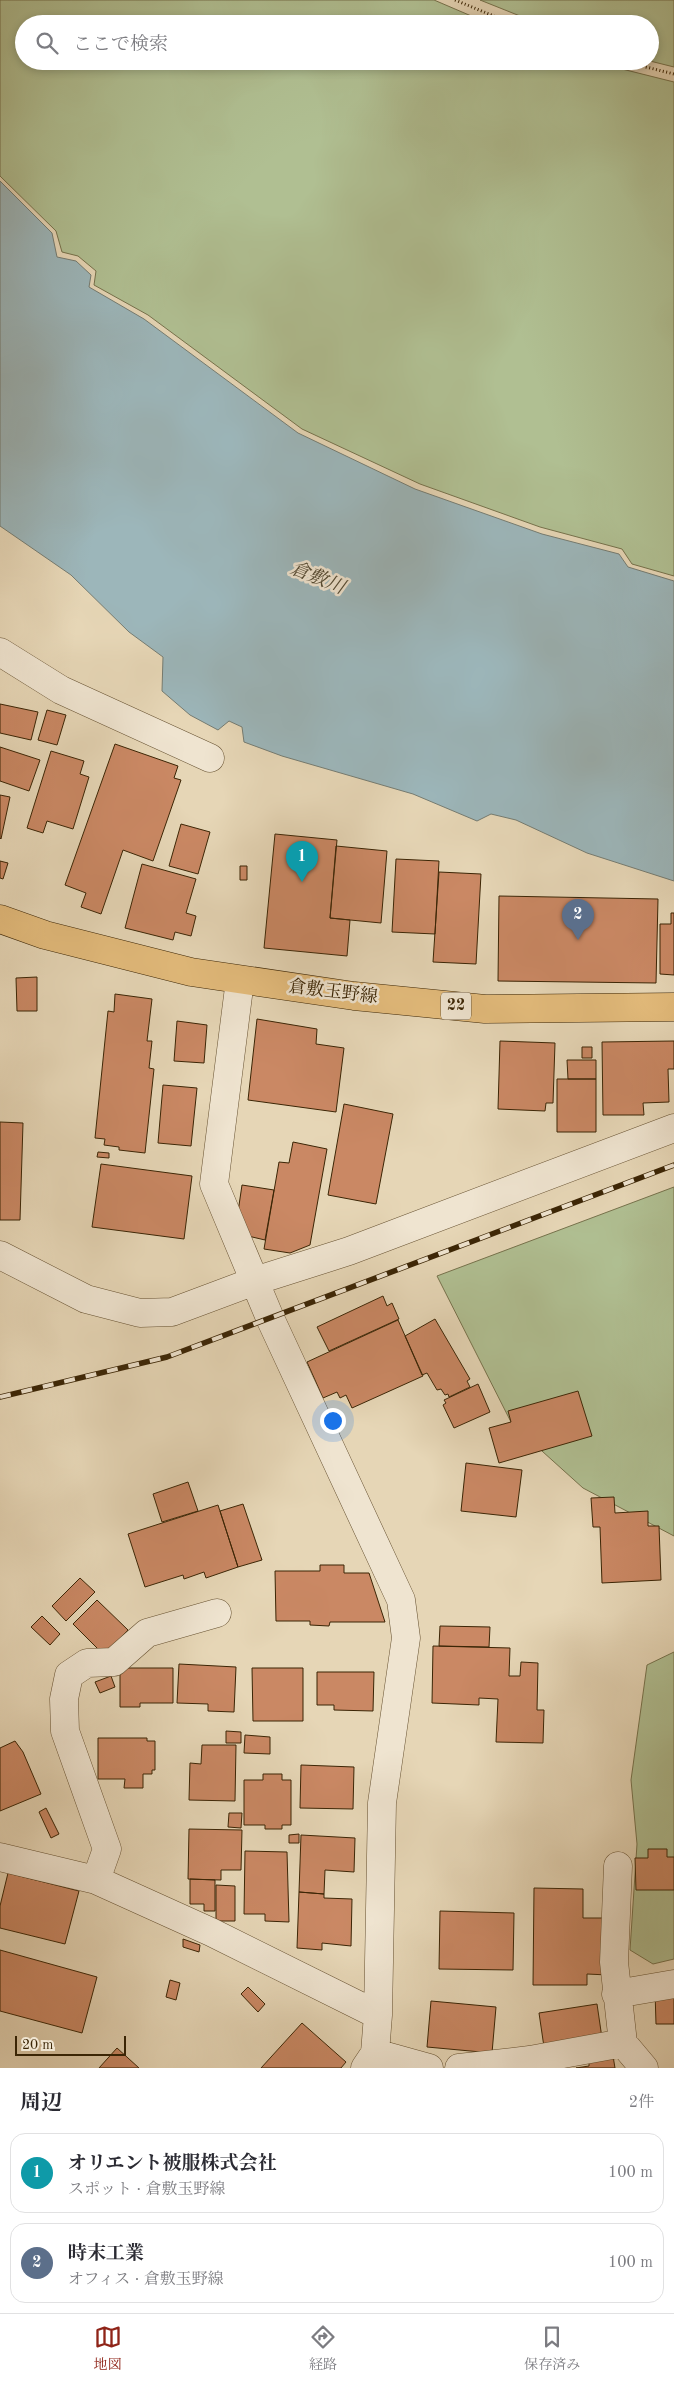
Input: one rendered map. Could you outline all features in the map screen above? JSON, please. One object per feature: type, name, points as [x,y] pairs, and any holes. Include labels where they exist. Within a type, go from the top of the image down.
[{"type":"main road","name":"倉敷玉野線","points":[[0,919],[45,935],[191,972],[354,996],[486,1009],[674,1007]]},
{"type":"street","points":[[0,652],[61,690],[210,758]]},
{"type":"street","points":[[240,980],[214,1184],[270,1318],[401,1600],[406,1638],[382,1804],[378,2015],[370,2061],[429,2068]]},
{"type":"street","points":[[0,1256],[86,1299],[140,1313],[172,1312],[255,1280],[349,1251],[674,1128]]},
{"type":"street","points":[[96,1880],[107,1849],[65,1731],[64,1698],[69,1675],[87,1663],[114,1662],[147,1634],[217,1613]]},
{"type":"street","points":[[0,1857],[96,1880],[211,1932],[378,2015]]},
{"type":"street","points":[[618,1866],[614,1962],[616,1994],[623,2043],[644,2068]]},
{"type":"street","points":[[616,1994],[674,1984]]},
{"type":"street","points":[[460,2068],[530,2060],[623,2043]]},
{"type":"path","points":[[455,0],[491,15]]},
{"type":"path","points":[[658,70],[674,74]]},
{"type":"green space","points":[[0,0],[434,0],[469,15],[15,15],[15,70],[626,70],[674,82],[674,576],[632,564],[622,549],[540,527],[420,484],[302,429],[148,315],[94,285],[96,271],[78,256],[62,252],[56,231],[0,176]]},
{"type":"green space","points":[[480,0],[674,0],[674,67],[659,63],[659,15],[518,15]]},
{"type":"green space","points":[[674,1187],[674,1536],[583,1488],[512,1424],[437,1276]]},
{"type":"green space","points":[[674,1652],[674,1959],[653,1964],[630,1950],[637,1844],[631,1780],[647,1665]]},
{"type":"water","name":"倉敷川","points":[[0,181],[52,233],[57,257],[76,261],[91,275],[89,287],[144,319],[298,433],[415,489],[542,534],[619,554],[628,567],[674,581],[674,881],[587,853],[516,820],[491,814],[477,821],[413,794],[282,756],[244,742],[242,727],[229,721],[218,730],[190,715],[162,691],[163,657],[129,632],[71,575],[0,526]]},
{"type":"building","points":[[0,704],[38,712],[31,740],[0,733]]},
{"type":"building","points":[[47,710],[66,715],[57,745],[38,740]]},
{"type":"building","points":[[115,744],[178,766],[174,778],[181,780],[153,861],[123,850],[101,914],[81,907],[86,893],[65,885]]},
{"type":"building","points":[[0,747],[40,760],[29,791],[0,781]]},
{"type":"building","points":[[51,751],[84,761],[80,774],[89,777],[73,829],[47,821],[43,833],[27,828]]},
{"type":"building","points":[[0,795],[10,797],[1,839],[0,838]]},
{"type":"building","points":[[181,824],[210,832],[198,874],[169,866]]},
{"type":"building","points":[[275,834],[337,840],[330,918],[350,920],[347,956],[264,948]]},
{"type":"building","points":[[336,846],[387,851],[381,923],[330,918]]},
{"type":"building","points":[[396,859],[439,861],[435,934],[392,932]]},
{"type":"building","points":[[0,861],[8,863],[3,879],[0,878]]},
{"type":"building","points":[[142,864],[196,879],[186,913],[196,916],[191,936],[175,932],[173,940],[125,928]]},
{"type":"building","points":[[240,866],[247,866],[247,880],[240,880]]},
{"type":"building","points":[[439,872],[481,874],[476,964],[433,962]]},
{"type":"building","points":[[499,896],[658,899],[656,983],[498,981]]},
{"type":"building","points":[[671,913],[674,913],[674,975],[660,974],[660,924],[671,924]]},
{"type":"building","points":[[37,977],[37,1011],[17,1011],[16,978]]},
{"type":"building","points":[[115,994],[152,999],[147,1041],[152,1041],[149,1068],[154,1069],[145,1153],[119,1150],[119,1147],[104,1145],[105,1139],[95,1138],[108,1011],[114,1012]]},
{"type":"building","points":[[257,1019],[317,1029],[316,1044],[344,1048],[336,1112],[248,1100]]},
{"type":"building","points":[[177,1021],[207,1025],[204,1063],[174,1061]]},
{"type":"building","points":[[500,1041],[555,1043],[553,1103],[546,1103],[545,1111],[498,1109]]},
{"type":"building","points":[[674,1041],[674,1069],[668,1069],[669,1102],[643,1103],[644,1115],[603,1115],[602,1042]]},
{"type":"building","points":[[582,1047],[592,1047],[592,1058],[582,1058]]},
{"type":"building","points":[[567,1060],[596,1060],[596,1079],[568,1079]]},
{"type":"building","points":[[557,1079],[596,1079],[596,1132],[557,1132]]},
{"type":"building","points":[[163,1085],[197,1088],[191,1146],[158,1143]]},
{"type":"building","points":[[344,1104],[393,1114],[376,1204],[328,1195]]},
{"type":"building","points":[[0,1122],[23,1123],[20,1220],[0,1220]]},
{"type":"building","points":[[293,1142],[327,1149],[310,1245],[290,1253],[264,1249],[279,1162],[289,1163]]},
{"type":"building","points":[[98,1152],[109,1153],[109,1158],[97,1157]]},
{"type":"building","points":[[101,1164],[192,1176],[184,1239],[92,1227]]},
{"type":"building","points":[[242,1185],[274,1190],[265,1240],[248,1236],[238,1212]]},
{"type":"building","points":[[383,1296],[387,1306],[392,1303],[399,1319],[329,1351],[317,1327]]},
{"type":"building","points":[[435,1319],[470,1379],[467,1381],[470,1387],[449,1397],[441,1389],[437,1390],[427,1373],[422,1375],[405,1336]]},
{"type":"building","points":[[398,1320],[423,1376],[352,1408],[346,1395],[340,1398],[337,1392],[323,1398],[307,1362]]},
{"type":"building","points":[[478,1384],[490,1412],[454,1428],[443,1405],[446,1403],[444,1400]]},
{"type":"building","points":[[578,1391],[592,1436],[499,1463],[489,1428],[511,1422],[508,1411]]},
{"type":"building","points":[[466,1463],[522,1470],[516,1517],[461,1511]]},
{"type":"building","points":[[188,1482],[198,1511],[162,1522],[153,1494]]},
{"type":"building","points":[[614,1497],[615,1513],[648,1511],[648,1526],[659,1526],[661,1580],[602,1583],[600,1527],[593,1527],[591,1498]]},
{"type":"building","points":[[243,1504],[262,1560],[238,1567],[220,1511]]},
{"type":"building","points":[[218,1505],[238,1567],[206,1578],[204,1572],[184,1579],[183,1575],[145,1587],[128,1534]]},
{"type":"building","points":[[320,1565],[344,1565],[344,1573],[369,1573],[385,1622],[330,1622],[329,1626],[310,1625],[310,1621],[276,1621],[275,1571],[320,1571]]},
{"type":"building","points":[[80,1578],[95,1592],[66,1621],[52,1606]]},
{"type":"building","points":[[97,1600],[128,1630],[104,1655],[73,1624]]},
{"type":"building","points":[[42,1616],[60,1634],[50,1645],[31,1627]]},
{"type":"building","points":[[440,1626],[490,1627],[489,1647],[439,1646]]},
{"type":"building","points":[[433,1646],[510,1648],[509,1676],[520,1676],[521,1662],[538,1663],[537,1710],[544,1710],[543,1743],[496,1742],[498,1699],[479,1698],[479,1705],[432,1703]]},
{"type":"building","points":[[179,1664],[236,1667],[234,1712],[208,1711],[208,1704],[177,1703]]},
{"type":"building","points":[[120,1668],[173,1668],[173,1703],[140,1703],[140,1707],[120,1707]]},
{"type":"building","points":[[252,1668],[303,1668],[303,1721],[253,1721]]},
{"type":"building","points":[[317,1672],[374,1672],[373,1711],[334,1710],[334,1705],[317,1705]]},
{"type":"building","points":[[111,1676],[115,1687],[100,1693],[95,1682]]},
{"type":"building","points":[[226,1731],[241,1732],[241,1743],[226,1743]]},
{"type":"building","points":[[245,1735],[270,1737],[270,1754],[244,1753]]},
{"type":"building","points":[[98,1738],[147,1738],[147,1741],[155,1741],[155,1770],[152,1770],[152,1774],[143,1774],[143,1788],[124,1788],[125,1779],[98,1779]]},
{"type":"building","points":[[15,1741],[23,1752],[41,1794],[0,1811],[0,1748]]},
{"type":"building","points":[[202,1745],[236,1745],[235,1801],[189,1800],[190,1763],[201,1764]]},
{"type":"building","points":[[301,1765],[354,1767],[353,1809],[300,1808]]},
{"type":"building","points":[[263,1774],[282,1774],[282,1780],[291,1780],[291,1825],[282,1825],[282,1829],[265,1829],[265,1825],[244,1825],[244,1780],[263,1780]]},
{"type":"building","points":[[46,1808],[59,1834],[51,1838],[39,1812]]},
{"type":"building","points":[[229,1813],[242,1813],[241,1828],[228,1827]]},
{"type":"building","points":[[189,1829],[242,1830],[241,1870],[221,1870],[221,1880],[188,1879]]},
{"type":"building","points":[[299,1834],[299,1843],[289,1843],[289,1835]]},
{"type":"building","points":[[301,1835],[355,1838],[354,1872],[325,1870],[324,1894],[299,1892]]},
{"type":"building","points":[[648,1849],[667,1849],[667,1857],[674,1857],[674,1890],[636,1890],[635,1858],[648,1858]]},
{"type":"building","points":[[245,1851],[287,1852],[289,1922],[265,1921],[265,1914],[244,1914]]},
{"type":"building","points":[[8,1873],[79,1891],[65,1944],[0,1928],[0,1906]]},
{"type":"building","points":[[190,1879],[215,1880],[215,1911],[204,1911],[204,1904],[190,1904]]},
{"type":"building","points":[[216,1885],[235,1886],[235,1921],[216,1921]]},
{"type":"building","points":[[534,1888],[583,1889],[583,1918],[609,1918],[608,1975],[587,1974],[587,1985],[533,1985]]},
{"type":"building","points":[[299,1892],[324,1894],[324,1898],[352,1899],[351,1946],[322,1943],[322,1950],[297,1948]]},
{"type":"building","points":[[440,1911],[514,1913],[513,1970],[439,1969]]},
{"type":"building","points":[[183,1939],[200,1945],[199,1952],[183,1947]]},
{"type":"building","points":[[0,1950],[97,1977],[82,2033],[0,2011]]},
{"type":"building","points":[[170,1980],[180,1983],[176,2000],[166,1997]]},
{"type":"building","points":[[248,1987],[265,2004],[258,2012],[241,1994]]},
{"type":"building","points":[[674,1990],[674,2024],[656,2024],[655,1991]]},
{"type":"building","points":[[431,2001],[496,2007],[492,2053],[427,2047]]},
{"type":"building","points":[[597,2004],[602,2038],[544,2047],[539,2013]]},
{"type":"building","points":[[302,2023],[346,2062],[341,2068],[261,2068]]},
{"type":"building","points":[[117,2048],[139,2068],[99,2068]]},
{"type":"building","points":[[613,2056],[615,2068],[576,2068],[589,2066],[589,2058]]},
{"type":"railway","points":[[0,1397],[167,1357],[674,1165]]},
{"type":"place","name":"オリエント被服株式会社","points":[[302,882]]},
{"type":"place","name":"時末工業","points":[[578,940]]}]
